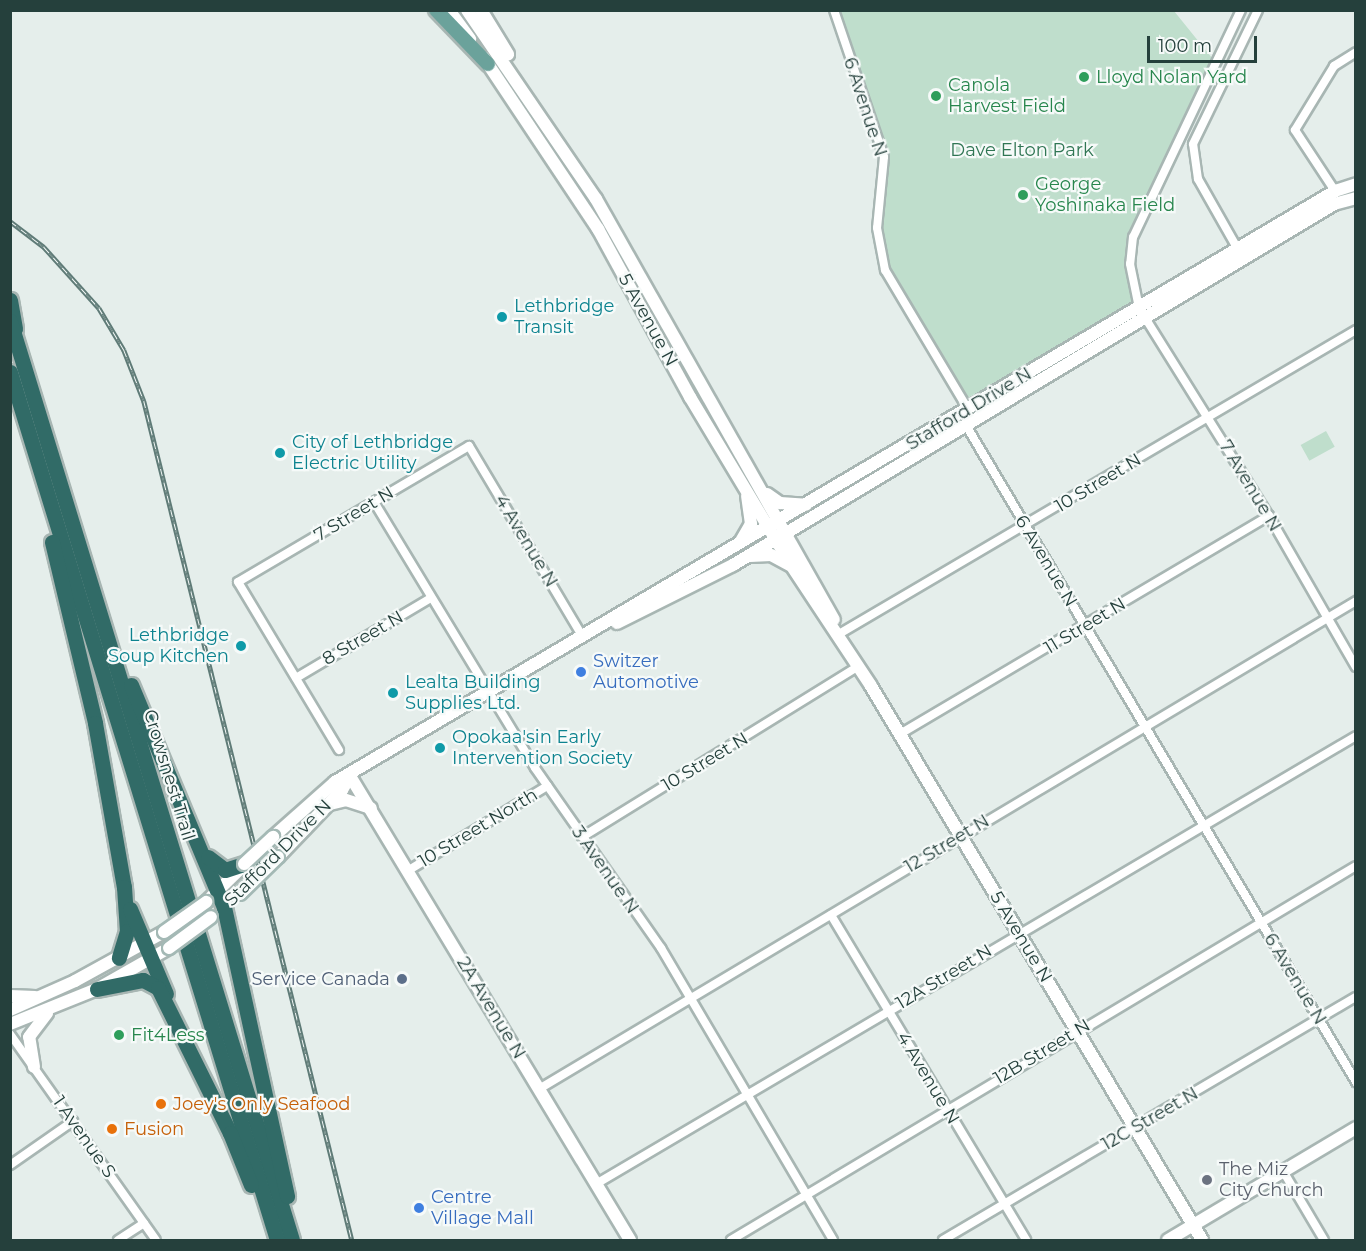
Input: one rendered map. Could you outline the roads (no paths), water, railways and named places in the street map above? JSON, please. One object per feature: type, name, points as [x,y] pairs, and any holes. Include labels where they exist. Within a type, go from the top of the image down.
[{"type":"highway","points":[[10,300],[18,352]]},
{"type":"highway","name":"Crowsnest Trail","points":[[10,321],[294,1240]]},
{"type":"highway","name":"Crowsnest Trail","points":[[10,372],[277,1240]]},
{"type":"highway","points":[[10,379],[19,404],[95,723],[123,887],[127,932],[119,958]]},
{"type":"highway","points":[[58,481],[147,729],[203,850],[224,907],[294,1240]]},
{"type":"highway","points":[[203,850],[215,866],[237,869]]},
{"type":"highway","points":[[123,887],[154,959],[177,1022]]},
{"type":"highway","points":[[97,989],[130,980],[150,982],[164,996],[230,1133],[272,1240]]},
{"type":"main road","points":[[436,10],[488,64]]},
{"type":"main road","name":"5 Avenue N","points":[[449,10],[488,64],[598,230],[746,489],[778,530],[824,598],[839,634]]},
{"type":"main road","name":"5 Avenue N","points":[[467,10],[525,90],[630,256],[760,488],[791,565],[859,666],[1202,1240]]},
{"type":"main road","points":[[481,10],[525,90]]},
{"type":"main road","name":"Stafford Drive N","points":[[10,1010],[45,996],[147,944],[206,902],[237,869],[328,787],[734,548],[778,530],[967,426],[1142,314],[1241,254],[1335,191],[1356,184]]},
{"type":"main road","name":"Stafford Drive N","points":[[1241,254],[1334,204],[1356,198]]},
{"type":"main road","name":"Stafford Drive N","points":[[583,637],[687,590],[746,556],[807,505],[968,408],[1142,314]]},
{"type":"main road","points":[[760,488],[780,503],[807,505]]},
{"type":"main road","points":[[734,548],[750,527],[746,489]]},
{"type":"main road","points":[[746,556],[771,555],[791,565]]},
{"type":"main road","name":"Stafford Drive N","points":[[10,1024],[97,989],[154,959],[211,918],[279,857],[350,776]]},
{"type":"main road","name":"2A Avenue N","points":[[350,776],[372,808],[630,1240]]},
{"type":"main road","points":[[326,806],[346,800],[372,808]]},
{"type":"main road","points":[[10,996],[45,996]]},
{"type":"main road","points":[[34,1067],[29,1047],[32,1028],[53,1007]]},
{"type":"main road","points":[[1168,1240],[1356,1128]]},
{"type":"street","name":"6 Avenue N","points":[[834,10],[884,157],[877,228],[881,261],[968,408]]},
{"type":"street","points":[[1142,314],[1130,264],[1133,237],[1241,10]]},
{"type":"street","points":[[1241,254],[1198,179],[1192,144],[1258,10]]},
{"type":"street","points":[[1335,191],[1295,130],[1334,66],[1356,52]]},
{"type":"street","name":"7 Avenue N","points":[[1142,314],[1209,417],[1356,667]]},
{"type":"street","name":"10 Street N","points":[[839,634],[1356,330]]},
{"type":"street","points":[[967,426],[968,408]]},
{"type":"street","name":"6 Avenue N","points":[[967,426],[1356,1082]]},
{"type":"street","name":"7 Street N","points":[[296,678],[238,582],[469,446]]},
{"type":"street","name":"4 Avenue N","points":[[469,446],[583,637]]},
{"type":"street","name":"3 Avenue N","points":[[374,502],[488,693],[547,786],[661,948],[833,1240]]},
{"type":"street","name":"11 Street N","points":[[900,734],[1269,516]]},
{"type":"street","name":"8 Street N","points":[[296,678],[431,598]]},
{"type":"street","name":"12 Street N","points":[[539,1089],[831,915],[960,835],[1146,728],[1356,601]]},
{"type":"street","name":"10 Street N","points":[[582,837],[859,666]]},
{"type":"street","points":[[296,678],[339,750]]},
{"type":"street","name":"12A Street N","points":[[596,1184],[749,1097],[1018,933],[1356,736]]},
{"type":"street","name":"10 Street North","points":[[409,870],[547,786]]},
{"type":"street","name":"12B Street N","points":[[731,1240],[1076,1030],[1356,866]]},
{"type":"street","name":"4 Avenue N","points":[[831,915],[1026,1240]]},
{"type":"street","name":"12C Street N","points":[[943,1240],[1356,998]]},
{"type":"street","name":"1 Avenue S","points":[[10,1034],[156,1240]]},
{"type":"street","points":[[10,1165],[73,1121]]},
{"type":"street","points":[[1283,1171],[1324,1240]]},
{"type":"street","points":[[118,1240],[144,1222]]},
{"type":"railway","points":[[10,221],[44,247],[99,308],[124,350],[144,401],[352,1240]]},
{"type":"place","name":"Lloyd Nolan Yard","points":[[1084,77]]},
{"type":"place","name":"Canola Harvest Field","points":[[936,96]]},
{"type":"place","name":"George Yoshinaka Field","points":[[1023,195]]},
{"type":"place","name":"Lethbridge Transit","points":[[502,317]]},
{"type":"place","name":"City of Lethbridge Electric Utility","points":[[280,453]]},
{"type":"place","name":"Lethbridge Soup Kitchen","points":[[241,646]]},
{"type":"place","name":"Switzer Automotive","points":[[581,672]]},
{"type":"place","name":"Lealta Building Supplies Ltd.","points":[[393,693]]},
{"type":"place","name":"Opokaa'sin Early Intervention Society","points":[[440,748]]},
{"type":"place","name":"Service Canada","points":[[402,979]]},
{"type":"place","name":"Fit4Less","points":[[119,1035]]},
{"type":"place","name":"Joey's Only Seafood","points":[[161,1104]]},
{"type":"place","name":"Fusion","points":[[112,1129]]},
{"type":"place","name":"The Miz City Church","points":[[1207,1180]]},
{"type":"place","name":"Centre Village Mall","points":[[419,1208]]},
{"type":"park label","name":"Dave Elton Park","points":[[1022,150]]}]
